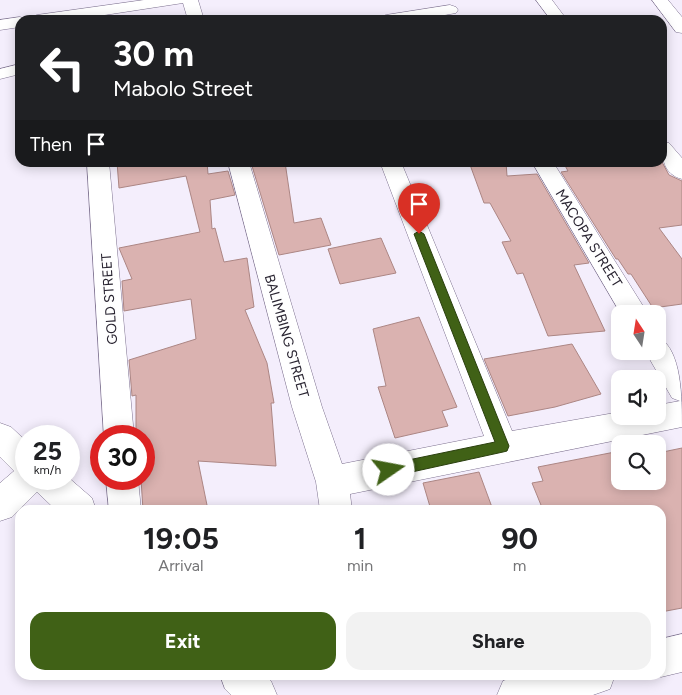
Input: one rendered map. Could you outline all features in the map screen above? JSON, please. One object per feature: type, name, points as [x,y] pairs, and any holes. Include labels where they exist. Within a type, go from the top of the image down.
[{"type":"street","points":[[64,15],[178,0]]},
{"type":"street","points":[[190,0],[194,15]]},
{"type":"street","points":[[544,0],[555,15]]},
{"type":"street","points":[[660,0],[682,28]]},
{"type":"street","points":[[418,15],[450,10]]},
{"type":"street","points":[[0,25],[15,23]]},
{"type":"street","points":[[0,74],[15,70]]},
{"type":"street","points":[[667,154],[682,172]]},
{"type":"street","name":"GOLD STREET","points":[[98,167],[118,425]]},
{"type":"street","name":"BALIMBING STREET","points":[[239,167],[334,496]]},
{"type":"street","points":[[392,167],[503,446]]},
{"type":"street","name":"MACOPA STREET","points":[[545,167],[629,305]]},
{"type":"street","points":[[665,360],[682,389]]},
{"type":"street","points":[[334,496],[503,446],[682,414]]},
{"type":"street","points":[[0,437],[15,451]]},
{"type":"street","points":[[0,505],[16,490]]},
{"type":"street","points":[[58,490],[75,505]]},
{"type":"street","points":[[123,490],[125,505]]},
{"type":"street","points":[[666,657],[682,653]]},
{"type":"street","points":[[517,695],[576,680]]},
{"type":"building","points":[[117,167],[207,167],[208,174],[228,171],[235,195],[210,200],[212,229],[215,228],[224,262],[247,258],[254,307],[245,310],[267,363],[274,403],[271,403],[276,466],[198,461],[207,505],[143,505],[142,490],[155,490],[155,425],[136,425],[136,395],[132,396],[129,360],[196,339],[191,299],[124,311],[122,281],[132,279],[119,248],[200,232],[186,176],[119,188]]},
{"type":"building","points":[[252,167],[286,167],[294,223],[321,218],[331,245],[279,255]]},
{"type":"building","points":[[471,167],[506,167],[507,176],[537,174],[589,263],[574,265],[605,331],[548,336],[523,273],[517,274],[502,242],[511,241],[490,203],[484,203]]},
{"type":"building","points":[[566,167],[665,167],[669,175],[682,181],[682,225],[659,228],[682,259],[682,304],[666,306],[651,305],[631,274],[628,274],[618,259],[616,259],[561,172],[568,171]]},
{"type":"building","points":[[381,238],[396,273],[340,284],[328,249]]},
{"type":"building","points":[[419,317],[457,407],[442,411],[448,426],[395,438],[378,387],[386,386],[373,329]]},
{"type":"building","points":[[572,344],[601,394],[555,407],[508,416],[484,359]]},
{"type":"building","points":[[682,448],[682,608],[666,611],[666,505],[541,505],[532,483],[543,481],[538,467],[611,453],[611,490],[666,490],[666,451]]},
{"type":"building","points":[[479,472],[491,505],[430,505],[423,483]]},
{"type":"route","points":[[389,470],[503,446],[419,234]]}]
